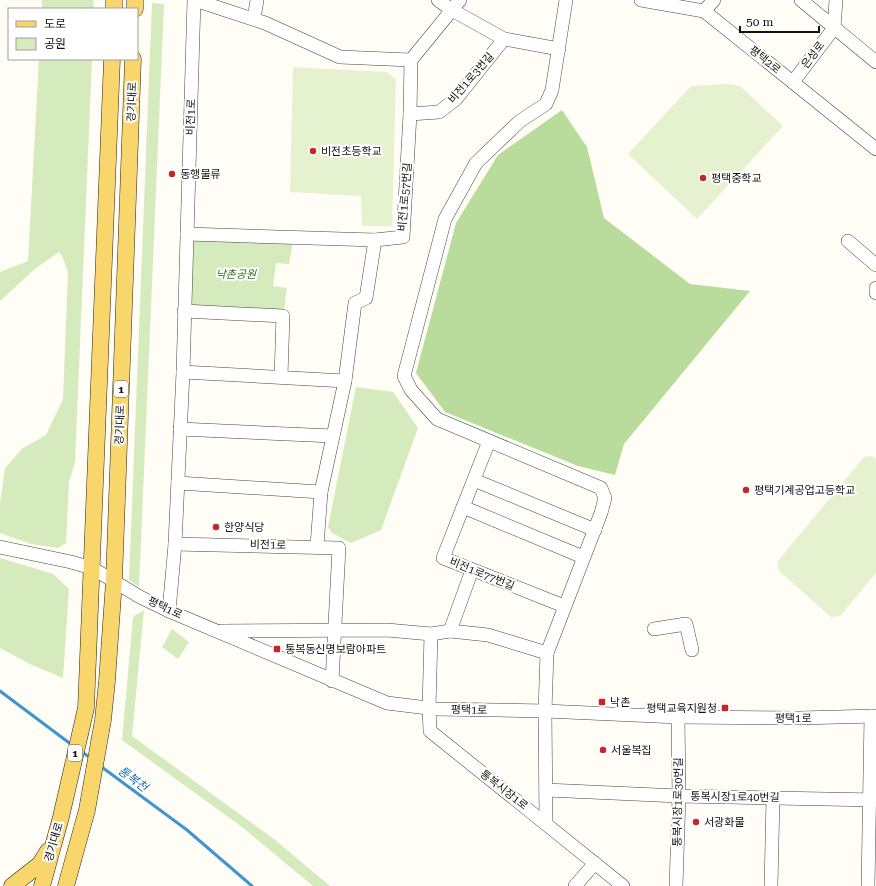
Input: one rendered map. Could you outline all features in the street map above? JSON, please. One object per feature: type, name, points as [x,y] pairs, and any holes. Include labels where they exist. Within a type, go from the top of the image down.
[{"type":"main road","name":"경기대로","points":[[42,886],[61,817],[86,708],[112,60]]},
{"type":"main road","name":"경기대로","points":[[70,882],[87,810],[103,720],[114,581],[133,60]]},
{"type":"main road","points":[[12,886],[40,864],[53,843]]},
{"type":"street","name":"비전1로","points":[[335,629],[339,548],[317,546],[175,544],[183,372],[195,0],[254,19],[340,57],[411,60]]},
{"type":"street","points":[[254,19],[257,0]]},
{"type":"street","points":[[438,0],[456,5],[504,39],[558,49]]},
{"type":"street","points":[[546,823],[545,711],[547,653],[583,557],[595,530],[605,498],[601,488],[438,419],[411,390],[404,376],[445,219],[476,163],[520,121],[546,104],[552,90],[566,0]]},
{"type":"street","name":"평택2로","points":[[641,0],[704,11],[876,149]]},
{"type":"street","points":[[704,11],[714,0]]},
{"type":"street","points":[[801,0],[876,62]]},
{"type":"street","points":[[834,28],[836,0]]},
{"type":"street","points":[[411,60],[456,5]]},
{"type":"street","name":"은성로","points":[[793,82],[834,28]]},
{"type":"street","name":"비전1로3번길","points":[[410,114],[439,112],[456,99],[504,39]]},
{"type":"street","name":"비전1로57번길","points":[[375,240],[403,236],[410,114],[411,60]]},
{"type":"street","points":[[187,234],[375,240],[366,298],[355,303],[345,380],[321,492],[317,546]]},
{"type":"street","points":[[848,241],[876,265]]},
{"type":"street","points":[[876,288],[876,293]]},
{"type":"street","points":[[184,311],[283,316],[281,376]]},
{"type":"street","points":[[183,372],[345,380]]},
{"type":"street","points":[[180,429],[333,436]]},
{"type":"street","points":[[489,441],[463,507],[583,557]]},
{"type":"street","points":[[474,480],[595,530]]},
{"type":"street","points":[[178,483],[321,492]]},
{"type":"street","name":"비전1로77번길","points":[[463,507],[443,558],[564,606]]},
{"type":"street","points":[[169,610],[175,544]]},
{"type":"street","name":"평택1로","points":[[0,547],[92,568],[140,597],[215,631],[387,703],[429,708],[678,717],[800,718],[873,716]]},
{"type":"street","points":[[450,631],[472,570]]},
{"type":"street","points":[[654,629],[686,624],[692,650]]},
{"type":"street","points":[[215,631],[335,629],[387,630],[430,634],[450,631],[488,635],[547,653]]},
{"type":"street","points":[[332,681],[335,629]]},
{"type":"street","name":"통복시장1로","points":[[430,634],[430,731],[624,886]]},
{"type":"street","points":[[868,886],[873,800],[873,716]]},
{"type":"street","name":"통복시장1로30번길","points":[[676,886],[679,796],[678,717]]},
{"type":"street","name":"통복시장1로40번길","points":[[546,790],[679,796],[873,800]]},
{"type":"street","points":[[771,886],[773,798]]},
{"type":"street","points":[[575,886],[595,862]]},
{"type":"green space","points":[[42,0],[93,0],[94,8],[42,8]]},
{"type":"green space","points":[[152,3],[164,4],[139,587],[129,580]]},
{"type":"green space","points":[[39,60],[92,60],[75,462],[69,482],[66,543],[58,548],[31,544],[0,533],[0,504],[5,468],[23,448],[46,435],[63,399],[68,273],[63,258],[59,252],[36,268],[0,301],[0,272],[28,261]]},
{"type":"green space","points":[[293,67],[386,72],[396,79],[392,226],[362,226],[361,196],[290,192]]},
{"type":"green space","points":[[726,84],[740,86],[783,126],[697,219],[628,154],[691,86]]},
{"type":"green space","points":[[562,110],[587,147],[604,218],[690,284],[750,291],[624,444],[615,475],[578,466],[445,412],[416,373],[456,223],[498,155]]},
{"type":"green space","name":"낙촌공원","points":[[191,240],[293,242],[289,264],[276,263],[273,286],[287,288],[284,311],[194,309],[188,302]]},
{"type":"green space","points":[[356,387],[393,392],[418,428],[381,530],[351,543],[332,533],[328,527]]},
{"type":"green space","points":[[872,456],[876,459],[876,573],[840,616],[831,617],[779,571],[777,562],[864,457]]},
{"type":"green space","points":[[0,558],[53,574],[69,589],[63,678],[30,664],[0,648]]},
{"type":"green space","points":[[144,610],[132,736],[274,839],[330,886],[313,886],[242,827],[122,740],[133,617]]},
{"type":"green space","points":[[172,629],[189,642],[178,659],[162,647]]},
{"type":"waterway","name":"통복천","points":[[0,691],[72,745]]},
{"type":"waterway","name":"통복천","points":[[82,752],[92,759]]},
{"type":"waterway","name":"통복천","points":[[99,765],[187,830],[252,886]]},
{"type":"place","name":"비전초등학교","points":[[313,151]]},
{"type":"place","name":"동행물류","points":[[172,174]]},
{"type":"place","name":"평택중학교","points":[[703,178]]},
{"type":"place","name":"평택기계공업고등학교","points":[[746,490]]},
{"type":"place","name":"한양식당","points":[[216,527]]},
{"type":"place","name":"통복동신명보람아파트","points":[[277,649]]},
{"type":"place","name":"낙촌","points":[[602,702]]},
{"type":"place","name":"평택교육지원청","points":[[725,708]]},
{"type":"place","name":"서울복집","points":[[603,750]]},
{"type":"place","name":"서광화물","points":[[696,822]]}]
